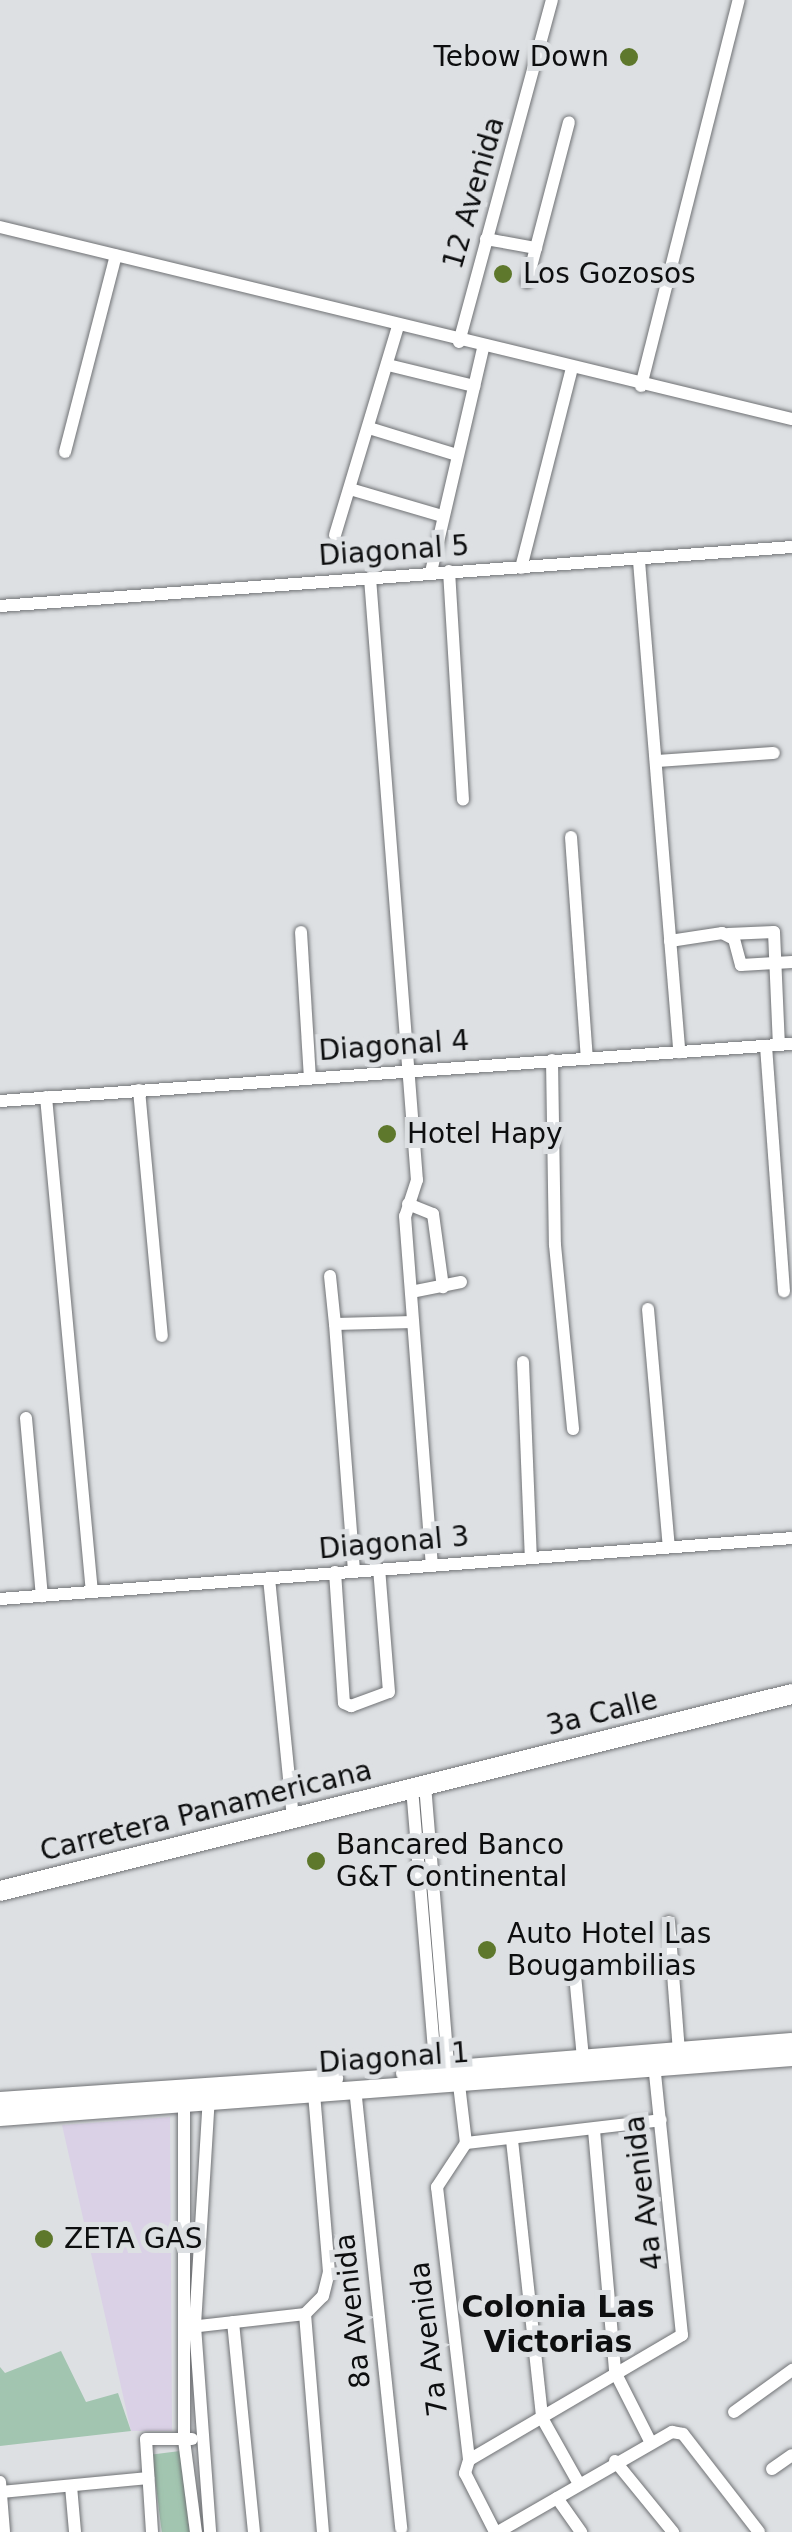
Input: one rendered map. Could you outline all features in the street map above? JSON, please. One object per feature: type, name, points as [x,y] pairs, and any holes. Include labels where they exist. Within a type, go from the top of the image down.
[{"type":"main road","name":"3a Calle","points":[[418,1786],[792,1694]]},
{"type":"main road","name":"Carretera Panamericana","points":[[0,1891],[418,1786]]},
{"type":"main road","name":"Diagonal 1","points":[[0,2118],[210,2094],[653,2060],[679,2050],[792,2042]]},
{"type":"main road","name":"Diagonal 1","points":[[210,2094],[356,2088],[583,2058],[792,2057]]},
{"type":"main road","name":"Diagonal 1","points":[[0,2101],[184,2097]]},
{"type":"street","name":"12 Avenida","points":[[458,342],[552,0]]},
{"type":"street","points":[[641,386],[739,0]]},
{"type":"street","points":[[526,282],[569,122]]},
{"type":"street","points":[[0,227],[483,349],[792,420]]},
{"type":"street","points":[[486,240],[536,248]]},
{"type":"street","points":[[65,452],[116,255]]},
{"type":"street","points":[[334,536],[398,326]]},
{"type":"street","points":[[431,572],[483,349]]},
{"type":"street","points":[[388,365],[474,386]]},
{"type":"street","points":[[521,568],[572,368]]},
{"type":"street","points":[[369,428],[457,455]]},
{"type":"street","points":[[350,489],[442,516]]},
{"type":"street","name":"Diagonal 5","points":[[0,606],[792,547]]},
{"type":"street","points":[[639,561],[679,1052]]},
{"type":"street","points":[[449,571],[463,800]]},
{"type":"street","points":[[370,578],[417,1180],[408,1204],[411,1292],[432,1564]]},
{"type":"street","points":[[656,761],[774,752]]},
{"type":"street","points":[[571,837],[587,1058]]},
{"type":"street","points":[[670,941],[772,930],[779,1045],[784,1291]]},
{"type":"street","points":[[301,932],[310,1078]]},
{"type":"street","points":[[728,934],[737,962],[792,962]]},
{"type":"street","name":"Diagonal 4","points":[[0,1101],[779,1045]]},
{"type":"street","points":[[552,1060],[554,1245],[573,1429]]},
{"type":"street","points":[[139,1090],[162,1336]]},
{"type":"street","points":[[46,1097],[92,1591]]},
{"type":"street","points":[[408,1204],[433,1214],[443,1286]]},
{"type":"street","points":[[330,1276],[354,1571]]},
{"type":"street","points":[[411,1292],[461,1282]]},
{"type":"street","points":[[648,1309],[669,1547]]},
{"type":"street","points":[[336,1324],[413,1322]]},
{"type":"street","points":[[523,1362],[531,1557]]},
{"type":"street","points":[[26,1418],[42,1596]]},
{"type":"street","name":"Diagonal 3","points":[[0,1599],[792,1538]]},
{"type":"street","points":[[336,1572],[344,1703],[350,1706],[389,1692],[380,1569]]},
{"type":"street","points":[[269,1578],[293,1818]]},
{"type":"street","points":[[418,1786],[448,2075],[466,2143],[660,2120]]},
{"type":"street","points":[[670,1922],[679,2050]]},
{"type":"street","points":[[574,1976],[583,2058]]},
{"type":"street","name":"4a Avenida","points":[[615,2372],[676,2341],[686,2328],[653,2060]]},
{"type":"street","name":"8a Avenida","points":[[356,2088],[401,2529]]},
{"type":"street","points":[[189,2328],[305,2314],[323,2296],[329,2272],[314,2092]]},
{"type":"street","points":[[189,2328],[210,2094]]},
{"type":"street","points":[[184,2097],[196,2532]]},
{"type":"street","points":[[594,2130],[615,2372],[650,2441]]},
{"type":"street","points":[[512,2140],[542,2418],[579,2484]]},
{"type":"street","name":"7a Avenida","points":[[466,2143],[437,2186],[469,2460],[466,2477],[497,2532]]},
{"type":"street","points":[[186,2165],[203,2164]]},
{"type":"street","points":[[305,2314],[323,2532]]},
{"type":"street","points":[[233,2322],[254,2532]]},
{"type":"street","points":[[734,2412],[792,2370]]},
{"type":"street","points":[[469,2460],[615,2372]]},
{"type":"street","points":[[497,2532],[650,2441],[683,2434],[759,2532]]},
{"type":"street","points":[[152,2532],[146,2439],[192,2439]]},
{"type":"street","points":[[192,2439],[210,2532]]},
{"type":"street","points":[[772,2468],[792,2454]]},
{"type":"street","points":[[615,2461],[673,2532]]},
{"type":"street","points":[[1,2492],[148,2478]]},
{"type":"street","points":[[0,2482],[4,2532]]},
{"type":"street","points":[[70,2486],[74,2532]]},
{"type":"street","points":[[556,2498],[581,2532]]},
{"type":"shaded area","points":[[170,2117],[172,2431],[131,2431],[62,2125]]},
{"type":"green space","points":[[61,2351],[86,2402],[118,2393],[131,2431],[0,2446],[0,2367],[5,2373]]},
{"type":"green space","points":[[180,2451],[190,2532],[162,2532],[152,2454]]},
{"type":"place","name":"Tebow Down","points":[[629,57]]},
{"type":"place","name":"Los Gozosos","points":[[503,274]]},
{"type":"place","name":"Hotel Hapy","points":[[387,1134]]},
{"type":"place","name":"Bancared Banco G&T Continental","points":[[316,1861]]},
{"type":"place","name":"Auto Hotel Las Bougambilias","points":[[487,1950]]},
{"type":"place","name":"ZETA GAS","points":[[44,2239]]},
{"type":"district","name":"Colonia Las Victorias","points":[[558,2324]]}]
